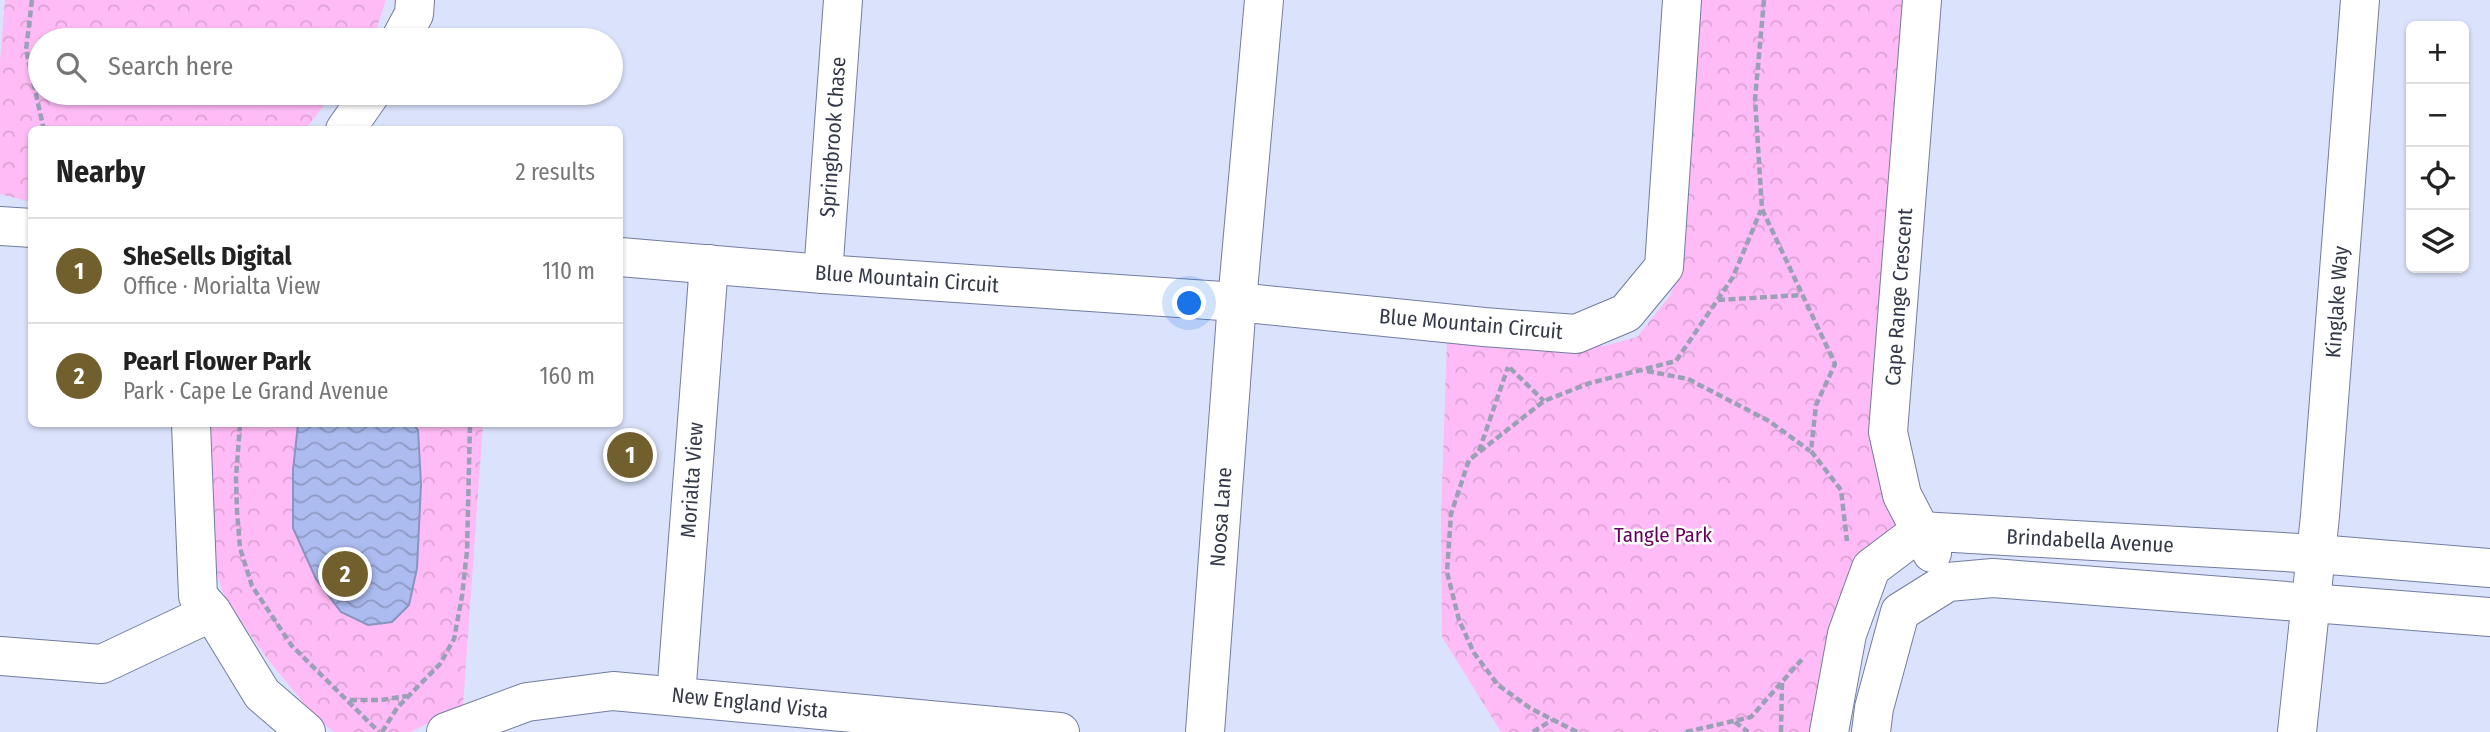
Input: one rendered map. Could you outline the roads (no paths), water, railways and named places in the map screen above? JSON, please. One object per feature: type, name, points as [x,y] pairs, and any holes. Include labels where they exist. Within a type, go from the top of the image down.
[{"type":"street","points":[[406,28],[414,13],[415,0]]},
{"type":"street","name":"Springbrook Chase","points":[[823,274],[843,0]]},
{"type":"street","points":[[1237,302],[1264,0]]},
{"type":"street","name":"Blue Mountain Circuit","points":[[623,257],[823,274],[1237,302],[1576,334],[1626,313],[1664,267],[1682,0]]},
{"type":"street","name":"Cape Range Crescent","points":[[1922,0],[1888,432],[1902,495],[1948,582]]},
{"type":"street","name":"Kinglake Way","points":[[2297,732],[2317,554],[2360,0]]},
{"type":"street","points":[[348,126],[363,105]]},
{"type":"street","points":[[0,226],[28,228]]},
{"type":"street","name":"Morialta View","points":[[676,696],[709,264]]},
{"type":"street","name":"Noosa Lane","points":[[1205,732],[1237,302]]},
{"type":"street","points":[[191,427],[198,596],[212,612],[262,694],[306,732]]},
{"type":"street","points":[[1829,732],[1847,634],[1871,568],[1920,531]]},
{"type":"street","name":"Brindabella Avenue","points":[[1920,531],[2317,554],[2490,568]]},
{"type":"street","name":"Brindabella Avenue","points":[[1871,732],[1874,708],[1900,612],[1948,582],[1993,579],[2490,617]]},
{"type":"street","points":[[0,656],[102,664],[212,612]]},
{"type":"street","name":"New England Vista","points":[[446,732],[527,702],[613,691],[943,727],[1060,732]]},
{"type":"water","points":[[298,427],[416,427],[418,430],[421,484],[417,568],[409,605],[392,622],[368,625],[341,612],[316,579],[293,528],[293,470]]},
{"type":"place","name":"SheSells Digital","points":[[630,455]]},
{"type":"place","name":"Pearl Flower Park","points":[[345,574]]},
{"type":"park label","name":"Tangle Park","points":[[1663,535]]}]
